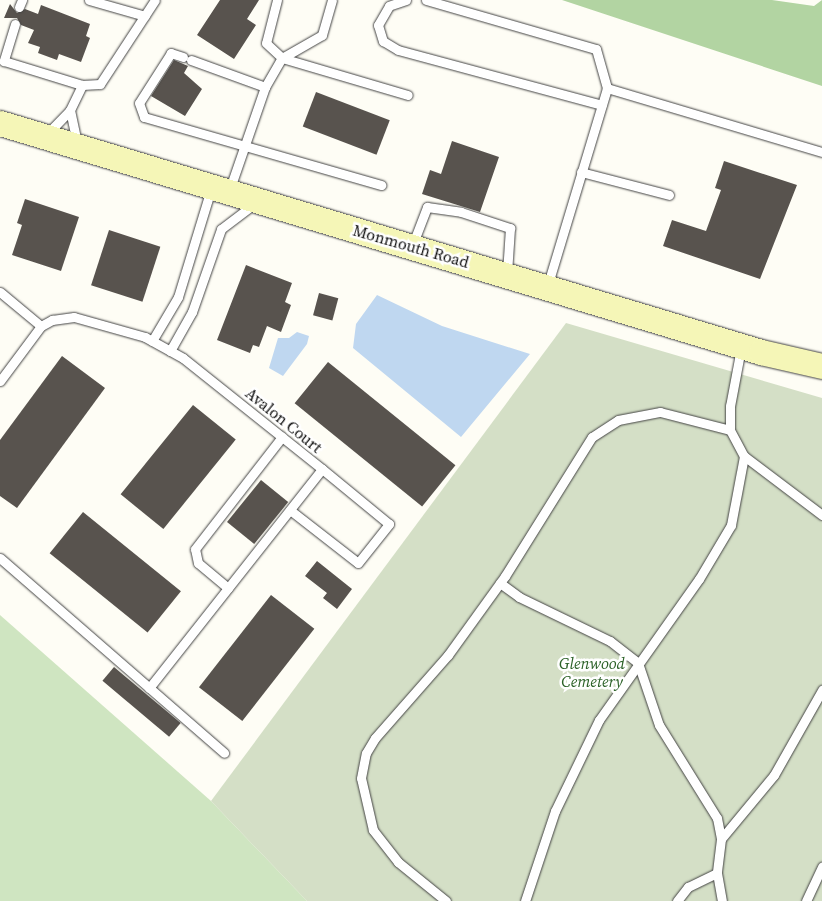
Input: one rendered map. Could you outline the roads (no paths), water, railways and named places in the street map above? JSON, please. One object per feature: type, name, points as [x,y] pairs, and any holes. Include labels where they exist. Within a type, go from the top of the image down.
[{"type":"main road","name":"Monmouth Road","points":[[0,123],[742,346],[822,366]]},
{"type":"lane","points":[[89,0],[145,16]]},
{"type":"lane","points":[[14,24],[4,61],[82,85],[100,84],[155,0]]},
{"type":"lane","points":[[277,0],[266,43],[282,58],[408,95]]},
{"type":"lane","points":[[152,341],[178,297],[220,189],[244,146],[265,86],[282,58],[322,35],[332,0]]},
{"type":"lane","points":[[406,0],[389,6],[378,24],[383,41],[398,50],[602,105]]},
{"type":"lane","points":[[426,0],[596,49],[607,88],[547,287]]},
{"type":"lane","points":[[265,86],[172,53],[139,103],[144,117],[381,185]]},
{"type":"lane","points":[[44,137],[70,110],[82,85]]},
{"type":"lane","points":[[607,88],[822,152]]},
{"type":"lane","points":[[70,110],[78,147]]},
{"type":"lane","points":[[581,172],[669,195]]},
{"type":"lane","points":[[170,351],[192,312],[221,229],[258,201]]},
{"type":"lane","points":[[412,246],[427,207],[461,212],[510,228],[507,274]]},
{"type":"lane","points":[[0,292],[41,326],[0,381]]},
{"type":"lane","name":"Avalon Court","points":[[41,326],[52,320],[74,317],[152,341],[170,351],[322,469],[149,688]]},
{"type":"lane","points":[[742,346],[730,406],[730,430],[744,456],[822,515]]},
{"type":"lane","points":[[446,901],[398,862],[373,830],[362,793],[362,764],[390,718],[448,654],[500,583],[582,450],[608,425],[640,413],[660,412],[730,430]]},
{"type":"lane","points":[[228,588],[198,563],[196,548],[282,437]]},
{"type":"lane","points":[[525,901],[540,849],[574,768],[638,663],[718,550],[736,508],[744,456]]},
{"type":"lane","points":[[290,510],[358,563],[389,524],[322,469]]},
{"type":"lane","points":[[0,558],[224,753]]},
{"type":"lane","points":[[500,583],[519,597],[610,641],[638,663],[659,725],[710,805],[721,839],[717,873],[722,901]]},
{"type":"lane","points":[[721,839],[774,775],[822,690]]},
{"type":"lane","points":[[806,901],[822,866]]},
{"type":"lane","points":[[677,901],[688,888],[717,873]]},
{"type":"water","points":[[377,295],[442,326],[530,354],[461,437],[353,348],[356,324]]},
{"type":"water","points":[[297,332],[309,336],[307,344],[283,376],[269,368],[278,338],[289,338]]},
{"type":"park label","name":"Glenwood Cemetery","points":[[592,672]]}]
